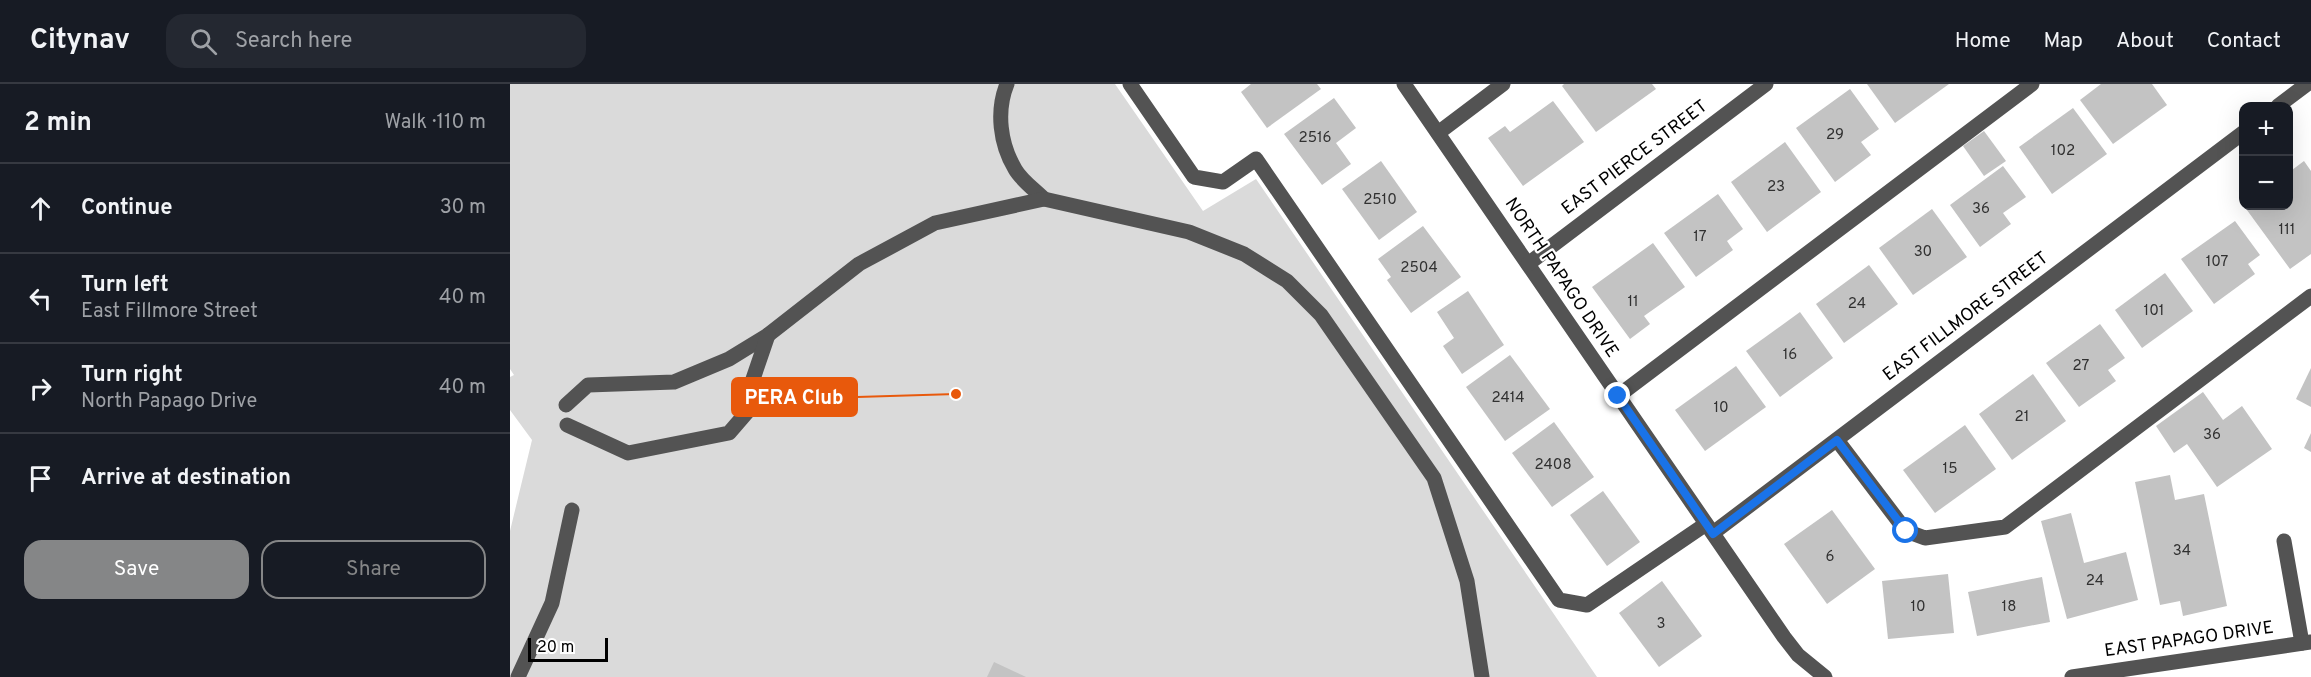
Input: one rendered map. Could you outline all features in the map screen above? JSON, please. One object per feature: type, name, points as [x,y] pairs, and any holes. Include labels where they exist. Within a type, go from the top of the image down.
[{"type":"street","points":[[1007,84],[1001,99],[1002,137],[1015,170],[1044,199]]},
{"type":"street","name":"EAST FILLMORE STREET","points":[[1130,84],[1194,177],[1223,182],[1257,159],[1558,600],[1587,605],[1709,529],[1837,440],[2239,136]]},
{"type":"street","name":"NORTH PAPAGO DRIVE","points":[[1404,84],[1709,529]]},
{"type":"street","points":[[1438,133],[1503,84]]},
{"type":"street","name":"EAST PIERCE STREET","points":[[1528,264],[1766,84]]},
{"type":"street","points":[[1618,396],[2032,84]]},
{"type":"street","points":[[2282,102],[2307,84]]},
{"type":"street","points":[[566,405],[588,385],[674,382],[729,359],[768,335],[859,264],[934,223],[1044,199],[1189,232],[1244,254],[1287,282],[1321,315],[1434,478],[1467,581],[1482,677]]},
{"type":"street","points":[[1837,440],[1906,531],[1925,538],[2005,527],[2311,296]]},
{"type":"street","points":[[567,425],[628,453],[729,433],[748,411],[753,379],[768,335]]},
{"type":"street","points":[[518,677],[552,603],[572,510]]},
{"type":"street","points":[[1709,529],[1798,655],[1825,677]]},
{"type":"street","points":[[2284,541],[2307,642]]},
{"type":"street","name":"EAST PAPAGO DRIVE","points":[[2072,677],[2307,642]]},
{"type":"shaded area","points":[[510,84],[1115,84],[1203,211],[1256,179],[1597,677],[510,677],[510,531],[532,440],[510,410],[510,377],[514,375],[510,369]]},
{"type":"building","points":[[1251,84],[1317,84],[1321,89],[1267,128],[1241,92]]},
{"type":"building","points":[[1564,84],[1652,84],[1656,89],[1596,132],[1562,86]]},
{"type":"building","points":[[1867,84],[1949,84],[1895,123]]},
{"type":"building","points":[[2101,84],[2152,84],[2167,105],[2113,144],[2080,100]]},
{"type":"building","points":[[1850,89],[1879,129],[1861,142],[1871,155],[1835,182],[1796,128]]},
{"type":"building","points":[[1334,98],[1356,128],[1336,143],[1351,164],[1322,185],[1284,134]]},
{"type":"building","points":[[1553,101],[1584,142],[1523,186],[1488,138],[1505,126],[1510,132]]},
{"type":"building","points":[[2073,108],[2107,154],[2052,194],[2019,147]]},
{"type":"building","points":[[1984,131],[2006,161],[1984,176],[1963,146]]},
{"type":"building","points":[[1785,142],[1821,192],[1767,232],[1731,182]]},
{"type":"building","points":[[1381,161],[1417,212],[1379,240],[1342,189]]},
{"type":"building","points":[[2304,161],[2311,171],[2311,254],[2290,269],[2247,210],[2293,210],[2293,169]]},
{"type":"building","points":[[2003,166],[2026,197],[2003,213],[2011,224],[1980,247],[1950,205]]},
{"type":"building","points":[[1718,194],[1743,229],[1727,241],[1733,250],[1696,277],[1664,233]]},
{"type":"building","points":[[1932,209],[1967,257],[1913,295],[1879,248]]},
{"type":"building","points":[[2235,221],[2260,255],[2248,264],[2255,274],[2214,304],[2181,259]]},
{"type":"building","points":[[1423,226],[1461,277],[1411,313],[1387,280],[1391,277],[1378,259]]},
{"type":"building","points":[[1653,243],[1685,287],[1644,316],[1650,324],[1630,339],[1592,287]]},
{"type":"building","points":[[1869,265],[1898,304],[1844,343],[1816,304]]},
{"type":"building","points":[[2165,273],[2193,311],[2142,348],[2115,310]]},
{"type":"building","points":[[1468,291],[1504,345],[1462,374],[1443,346],[1454,338],[1437,312]]},
{"type":"building","points":[[1800,312],[1833,358],[1780,397],[1746,351]]},
{"type":"building","points":[[2100,324],[2125,358],[2108,370],[2116,381],[2079,407],[2046,363]]},
{"type":"building","points":[[1510,355],[1550,409],[1505,441],[1466,387]]},
{"type":"building","points":[[1736,366],[1766,407],[1705,451],[1675,410]]},
{"type":"building","points":[[2311,368],[2311,407],[2296,399]]},
{"type":"building","points":[[2033,374],[2066,421],[2012,460],[1979,414]]},
{"type":"building","points":[[2203,392],[2223,420],[2242,406],[2272,449],[2217,487],[2187,444],[2174,453],[2156,426]]},
{"type":"building","points":[[1554,422],[1594,477],[1552,507],[1512,453]]},
{"type":"building","points":[[1965,425],[1996,469],[1935,513],[1903,470]]},
{"type":"building","points":[[2311,433],[2311,452],[2304,448]]},
{"type":"building","points":[[2170,475],[2175,500],[2204,494],[2227,606],[2183,616],[2180,601],[2160,605],[2135,482]]},
{"type":"building","points":[[1603,491],[1640,542],[1607,566],[1570,515]]},
{"type":"building","points":[[1832,510],[1875,569],[1827,604],[1784,544]]},
{"type":"building","points":[[2071,513],[2084,563],[2126,552],[2138,600],[2067,619],[2041,521]]},
{"type":"building","points":[[1948,574],[1954,633],[1888,639],[1882,581]]},
{"type":"building","points":[[2042,577],[2050,622],[1977,636],[1968,592]]},
{"type":"building","points":[[1662,581],[1702,636],[1659,667],[1619,613]]},
{"type":"building","points":[[994,662],[1026,677],[987,677]]},
{"type":"place","name":"PERA Club","points":[[956,394]]},
{"type":"route","points":[[1618,396],[1713,534],[1837,440],[1906,531]]}]
